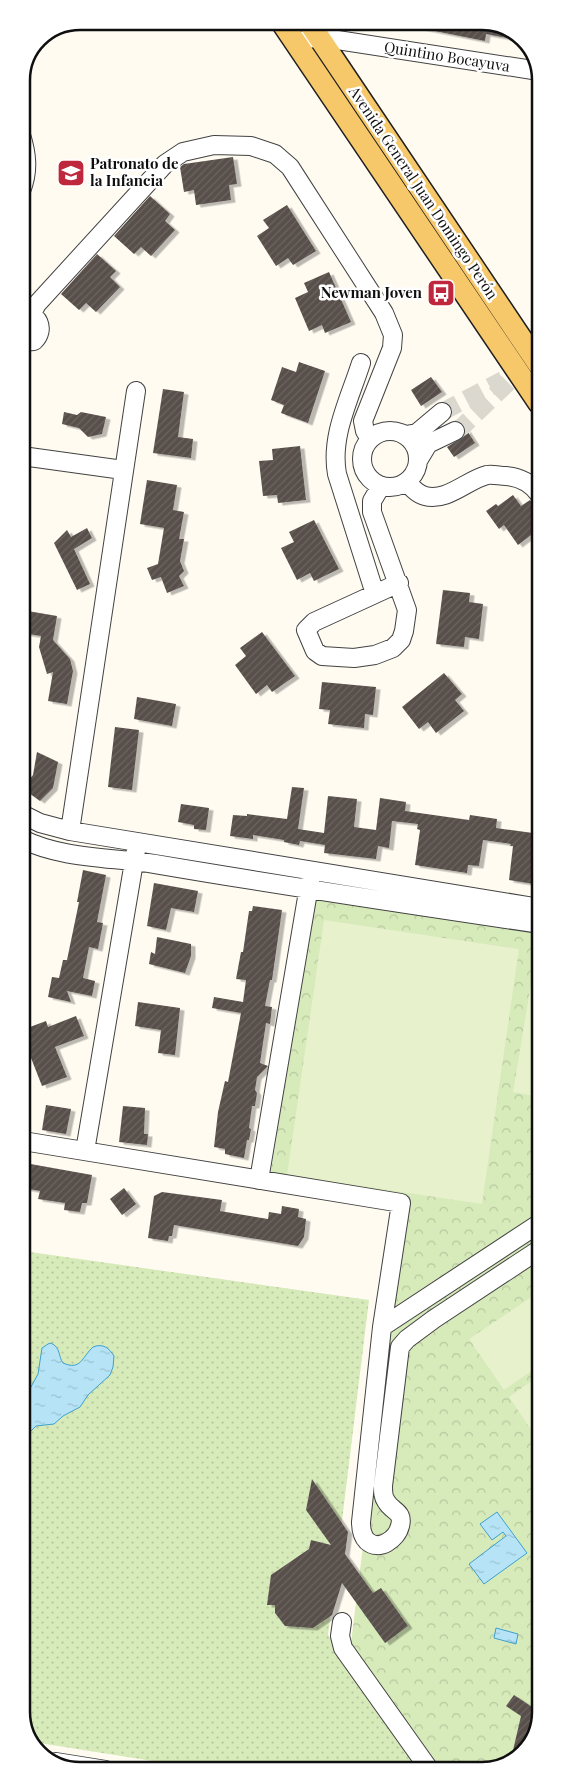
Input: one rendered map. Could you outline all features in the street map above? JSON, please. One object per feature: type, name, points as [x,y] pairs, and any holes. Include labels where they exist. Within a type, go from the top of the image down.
[{"type":"main road","name":"Avenida General Juan Domingo Perón","points":[[287,30],[532,392]]},
{"type":"main road","name":"Avenida General Juan Domingo Perón","points":[[314,30],[532,355]]},
{"type":"street","name":"Quintino Bocayuva","points":[[295,42],[312,30]]},
{"type":"street","name":"Quintino Bocayuva","points":[[318,30],[531,69]]},
{"type":"street","points":[[30,311],[164,164],[183,152],[214,145],[251,146],[275,154],[290,167],[384,312],[393,335],[392,348],[363,421],[364,431],[370,439]]},
{"type":"street","points":[[30,317],[38,320],[41,329],[34,341],[30,341]]},
{"type":"street","points":[[361,363],[339,429],[335,449],[335,464],[375,594]]},
{"type":"street","points":[[519,372],[532,367]]},
{"type":"street","points":[[70,832],[136,391]]},
{"type":"street","points":[[406,435],[417,433],[442,412]]},
{"type":"street","points":[[419,459],[413,442],[406,435],[397,431],[378,433],[364,447],[362,456],[363,466],[373,482],[381,486],[399,486],[413,476],[419,459],[428,444],[455,431]]},
{"type":"street","points":[[30,457],[123,470]]},
{"type":"street","points":[[335,464],[363,466]]},
{"type":"street","points":[[407,482],[416,492],[426,496],[436,496],[451,492],[489,475],[514,477],[532,488]]},
{"type":"street","points":[[381,486],[372,501],[372,512],[398,583],[407,610],[404,631],[400,640],[393,648],[375,655],[354,658],[322,656],[315,651],[306,630],[314,622],[398,583]]},
{"type":"street","points":[[30,818],[40,823],[136,852],[308,890],[532,923]]},
{"type":"street","points":[[30,843],[59,852],[136,852],[312,871],[532,907]]},
{"type":"street","points":[[85,1151],[136,852]]},
{"type":"street","points":[[259,1180],[312,871]]},
{"type":"street","points":[[30,1143],[401,1203],[382,1328],[360,1522],[362,1534],[371,1543],[381,1545],[392,1540],[400,1527],[401,1518],[399,1513],[387,1504],[383,1486],[400,1347],[407,1339],[434,1319],[532,1254]]},
{"type":"street","points":[[382,1328],[532,1228]]},
{"type":"street","points":[[342,1622],[340,1636],[344,1648],[424,1762]]},
{"type":"green space","points":[[315,899],[532,932],[532,1718],[527,1734],[522,1742],[515,1750],[504,1757],[488,1762],[433,1762],[351,1643],[406,1198],[270,1177]]},
{"type":"green space","points":[[324,920],[519,949],[482,1204],[287,1175]]},
{"type":"green space","points":[[532,978],[532,1096],[513,1092]]},
{"type":"green space","points":[[30,1252],[369,1300],[328,1635],[413,1762],[159,1762],[41,1743],[30,1718]]},
{"type":"green space","points":[[532,1297],[532,1371],[504,1390],[469,1339]]},
{"type":"green space","points":[[532,1381],[532,1431],[509,1397]]},
{"type":"water","points":[[48,1344],[54,1345],[63,1363],[69,1365],[81,1362],[93,1347],[105,1347],[114,1356],[113,1367],[110,1375],[88,1395],[80,1407],[63,1416],[54,1424],[36,1426],[30,1432],[30,1389],[38,1374],[42,1348]]},
{"type":"water","points":[[497,1512],[527,1553],[484,1584],[469,1564],[506,1536],[503,1532],[492,1540],[480,1524]]},
{"type":"water","points":[[496,1628],[518,1634],[516,1644],[494,1638]]},
{"type":"building","points":[[430,30],[485,30],[511,39],[486,34],[485,41]]},
{"type":"building","points":[[233,157],[237,184],[229,185],[231,200],[196,205],[194,190],[184,192],[180,167],[184,164]]},
{"type":"building","points":[[150,196],[170,214],[165,221],[175,230],[151,256],[141,247],[134,254],[114,236]]},
{"type":"building","points":[[287,205],[316,251],[293,265],[288,258],[276,266],[257,236],[269,228],[263,220]]},
{"type":"building","points":[[97,254],[116,271],[110,277],[120,287],[96,312],[86,303],[79,310],[61,294]]},
{"type":"building","points":[[329,272],[351,322],[325,333],[322,325],[309,331],[295,298],[308,292],[304,283]]},
{"type":"building","points":[[299,362],[325,371],[308,423],[281,413],[284,405],[271,400],[282,367],[296,372]]},
{"type":"building","points":[[431,377],[442,392],[421,406],[411,390]]},
{"type":"building","points":[[163,389],[184,392],[178,437],[193,439],[191,458],[153,453]]},
{"type":"building","points":[[64,412],[77,415],[81,412],[106,417],[102,434],[88,437],[79,428],[62,424]]},
{"type":"building","points":[[466,429],[475,443],[454,457],[447,447],[463,437]]},
{"type":"building","points":[[300,446],[306,500],[278,503],[277,495],[263,496],[259,461],[273,460],[272,449]]},
{"type":"building","points":[[147,480],[177,485],[173,510],[184,512],[179,539],[184,539],[180,561],[184,571],[179,576],[184,586],[167,593],[161,577],[152,580],[147,568],[158,564],[164,528],[140,524]]},
{"type":"building","points":[[513,495],[521,506],[530,500],[532,503],[532,534],[518,545],[504,525],[499,529],[486,511],[496,504],[498,506]]},
{"type":"building","points":[[314,520],[339,569],[314,581],[310,573],[297,580],[281,548],[294,542],[289,532]]},
{"type":"building","points":[[87,528],[92,538],[74,549],[90,584],[77,590],[54,543],[67,530],[71,537]]},
{"type":"building","points":[[443,590],[470,593],[469,602],[483,604],[479,639],[465,637],[464,647],[436,644]]},
{"type":"building","points":[[30,611],[57,616],[53,640],[70,659],[73,671],[67,704],[48,701],[53,672],[47,674],[39,647],[41,636],[30,634]]},
{"type":"building","points":[[262,632],[295,676],[272,692],[267,685],[256,694],[235,665],[246,656],[240,648]]},
{"type":"building","points":[[444,673],[462,694],[455,700],[464,711],[436,733],[428,722],[419,729],[402,707]]},
{"type":"building","points":[[322,682],[376,687],[373,715],[365,714],[364,728],[328,724],[330,710],[319,709]]},
{"type":"building","points":[[137,697],[176,704],[172,726],[134,719]]},
{"type":"building","points":[[115,727],[139,730],[132,790],[108,787]]},
{"type":"building","points":[[37,752],[58,762],[53,788],[40,801],[30,794],[30,779],[33,775]]},
{"type":"building","points":[[292,787],[304,788],[298,829],[324,833],[328,796],[357,799],[354,827],[376,830],[380,798],[406,802],[405,811],[469,820],[470,815],[497,819],[496,828],[532,833],[532,884],[509,880],[513,846],[510,846],[511,844],[483,840],[479,866],[468,865],[467,873],[415,865],[420,830],[417,829],[418,824],[392,821],[389,848],[378,846],[376,859],[324,853],[325,845],[300,841],[299,845],[284,842],[284,840],[253,835],[253,839],[230,836],[233,815],[247,816],[247,814],[287,819]]},
{"type":"building","points":[[181,804],[209,808],[206,830],[194,829],[194,825],[178,822]]},
{"type":"building","points":[[83,870],[106,875],[97,922],[103,923],[98,949],[89,947],[83,978],[95,981],[92,996],[67,991],[71,1002],[48,997],[52,977],[59,978],[63,960],[67,960],[79,902],[77,902]]},
{"type":"building","points":[[154,883],[198,891],[194,912],[171,908],[166,930],[147,926]]},
{"type":"building","points":[[253,906],[282,910],[272,980],[270,980],[265,1006],[272,1007],[270,1024],[266,1023],[260,1063],[268,1066],[257,1077],[255,1106],[252,1106],[249,1128],[251,1129],[244,1158],[225,1154],[225,1149],[214,1147],[218,1112],[225,1081],[228,1082],[241,1013],[212,1008],[214,997],[243,1002],[246,980],[236,979],[241,952],[243,952],[249,911],[252,911]]},
{"type":"building","points":[[157,937],[191,944],[191,956],[185,973],[149,964],[151,952],[155,954]]},
{"type":"building","points":[[138,1002],[180,1008],[175,1055],[158,1053],[161,1030],[135,1026]]},
{"type":"building","points":[[76,1016],[84,1036],[55,1047],[67,1077],[42,1086],[30,1055],[30,1027],[46,1021],[48,1027]]},
{"type":"building","points":[[46,1105],[71,1109],[66,1134],[42,1130]]},
{"type":"building","points":[[123,1106],[145,1108],[144,1134],[148,1134],[147,1145],[119,1142]]},
{"type":"building","points":[[30,1164],[92,1175],[87,1203],[82,1203],[80,1212],[64,1210],[65,1203],[38,1199],[40,1191],[30,1189]]},
{"type":"building","points":[[124,1188],[136,1204],[122,1215],[110,1199]]},
{"type":"building","points":[[162,1192],[222,1200],[220,1211],[268,1219],[269,1212],[281,1214],[282,1206],[299,1209],[298,1217],[306,1219],[304,1237],[298,1246],[174,1225],[172,1236],[169,1236],[168,1241],[148,1238],[154,1196]]},
{"type":"building","points":[[312,1479],[348,1532],[345,1554],[373,1593],[381,1588],[408,1626],[385,1643],[342,1583],[332,1615],[313,1628],[285,1626],[275,1613],[275,1605],[267,1605],[271,1575],[309,1549],[311,1540],[331,1545],[306,1510]]},
{"type":"building","points":[[514,1695],[532,1707],[532,1718],[527,1734],[513,1752],[521,1716],[506,1706]]},
{"type":"tunnel","points":[[455,431],[463,426],[519,372]]},
{"type":"tunnel","points":[[442,412],[503,380]]},
{"type":"place","name":"Patronato de la Infancia","points":[[71,173]]},
{"type":"place","name":"Newman Joven","points":[[441,293]]}]
